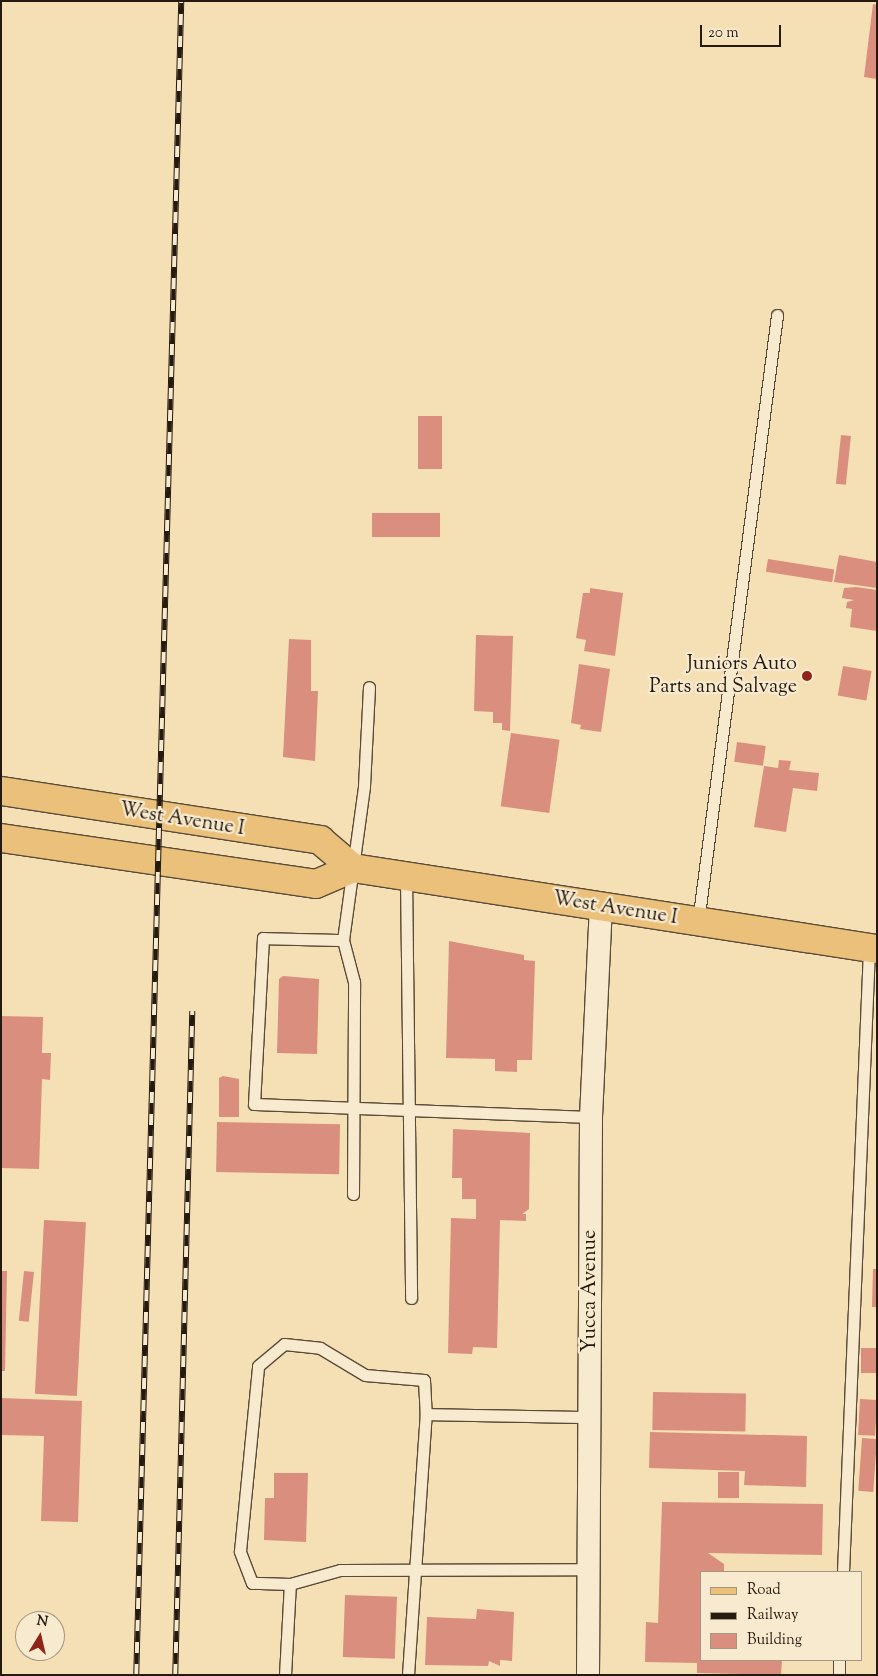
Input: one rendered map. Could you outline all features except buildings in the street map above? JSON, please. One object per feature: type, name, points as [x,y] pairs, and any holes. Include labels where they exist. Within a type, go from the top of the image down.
[{"type":"main road","name":"West Avenue I","points":[[1,791],[320,840],[353,868],[873,949]]},
{"type":"main road","points":[[1,838],[316,884],[353,868]]},
{"type":"street","name":"Yucca Avenue","points":[[588,1675],[591,1117],[600,907]]},
{"type":"lane","points":[[698,922],[777,315]]},
{"type":"lane","points":[[352,1194],[354,982],[343,940],[364,786],[369,687]]},
{"type":"lane","points":[[406,876],[406,1111],[411,1298]]},
{"type":"lane","points":[[343,940],[263,938],[254,1104],[591,1117]]},
{"type":"lane","points":[[843,1571],[873,949]]},
{"type":"lane","points":[[408,1675],[414,1570],[426,1414],[424,1380],[365,1375],[320,1348],[284,1344],[258,1366],[240,1550],[252,1582],[290,1584],[340,1570],[414,1570],[588,1569]]},
{"type":"lane","points":[[426,1414],[589,1418]]},
{"type":"lane","points":[[285,1675],[290,1584]]},
{"type":"lane","points":[[839,1661],[839,1675]]},
{"type":"railway","points":[[136,1675],[181,1]]},
{"type":"railway","points":[[175,1675],[192,1011]]},
{"type":"place","name":"Juniors Auto Parts and Salvage","points":[[807,676]]}]
